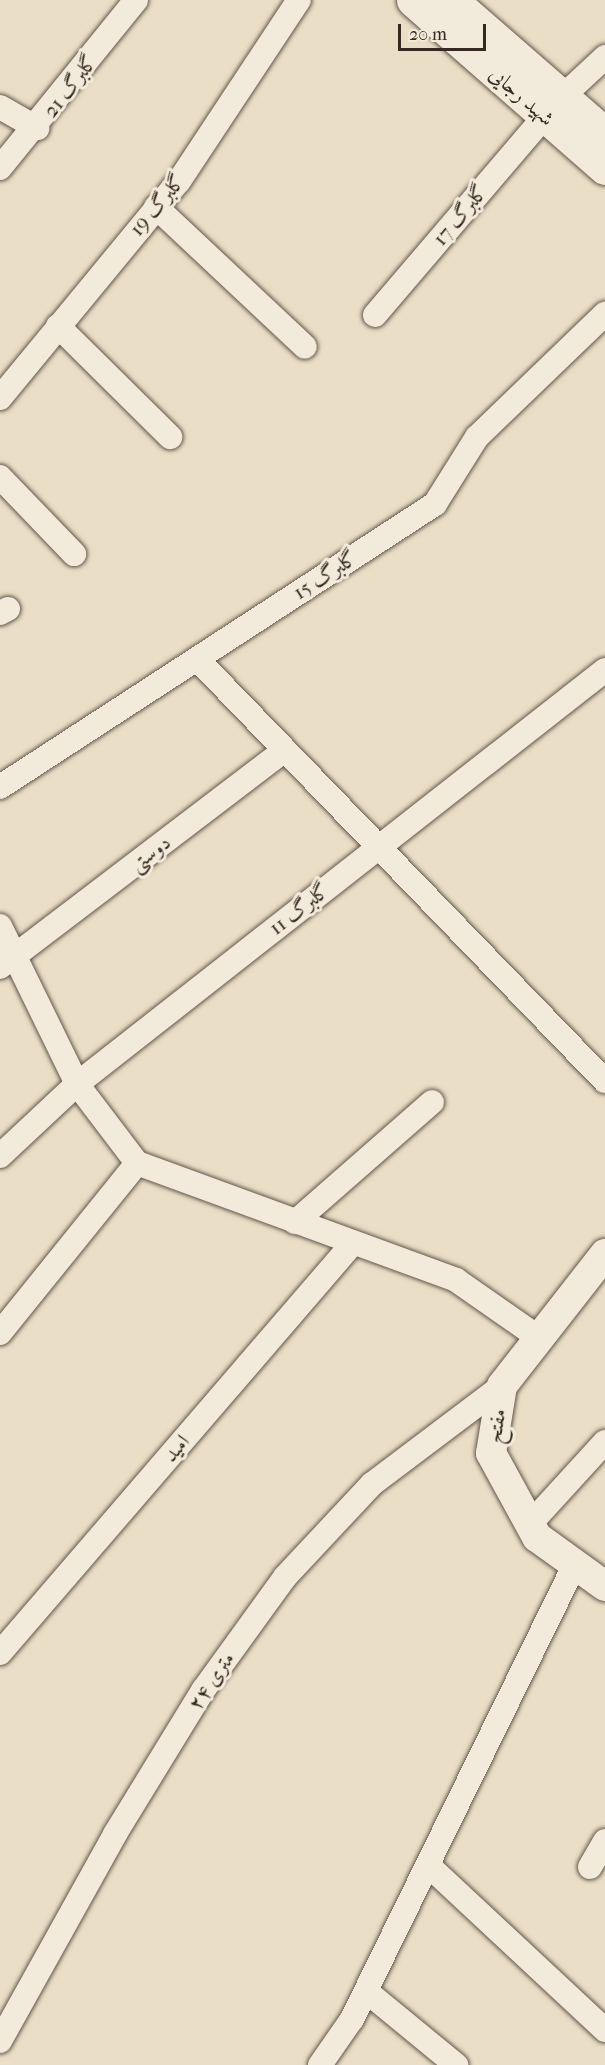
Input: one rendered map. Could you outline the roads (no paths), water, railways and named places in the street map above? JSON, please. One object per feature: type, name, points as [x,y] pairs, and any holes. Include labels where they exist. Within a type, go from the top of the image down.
[{"type":"main road","name":"شهید رجایی","points":[[413,0],[553,107],[605,134]]},
{"type":"main road","name":"شهید رجایی","points":[[451,0],[553,107],[605,168]]},
{"type":"street","name":"گلبرگ 21","points":[[0,168],[37,128],[136,0]]},
{"type":"street","name":"گلبرگ 19","points":[[0,398],[156,207],[299,0]]},
{"type":"street","name":"گلبرگ 17","points":[[375,315],[553,107],[605,57]]},
{"type":"street","points":[[0,107],[37,128]]},
{"type":"street","points":[[156,207],[305,347]]},
{"type":"street","name":"گلبرگ 15","points":[[0,787],[435,504],[477,437],[605,314]]},
{"type":"street","points":[[58,326],[170,438]]},
{"type":"street","points":[[0,477],[74,554]]},
{"type":"street","points":[[197,659],[605,1081]]},
{"type":"street","name":"گلبرگ 11","points":[[0,1156],[77,1084],[605,670]]},
{"type":"street","name":"دوستی","points":[[7,962],[285,750]]},
{"type":"street","points":[[0,926],[7,962],[77,1084],[137,1163],[456,1280],[539,1338]]},
{"type":"street","points":[[296,1222],[432,1102]]},
{"type":"street","points":[[0,1333],[137,1163]]},
{"type":"street","name":"امید","points":[[0,1653],[352,1243]]},
{"type":"street","name":"مفتح","points":[[605,1254],[502,1386],[491,1453],[537,1537],[605,1586]]},
{"type":"street","name":"۲۴ متری","points":[[0,2041],[115,1834],[204,1689],[285,1577],[372,1484],[502,1386]]},
{"type":"street","points":[[530,1524],[605,1442]]},
{"type":"street","points":[[320,2065],[366,1991],[575,1564]]},
{"type":"street","points":[[590,1867],[605,1841]]},
{"type":"street","points":[[428,1865],[605,2030]]},
{"type":"street","points":[[366,1991],[456,2065]]}]
